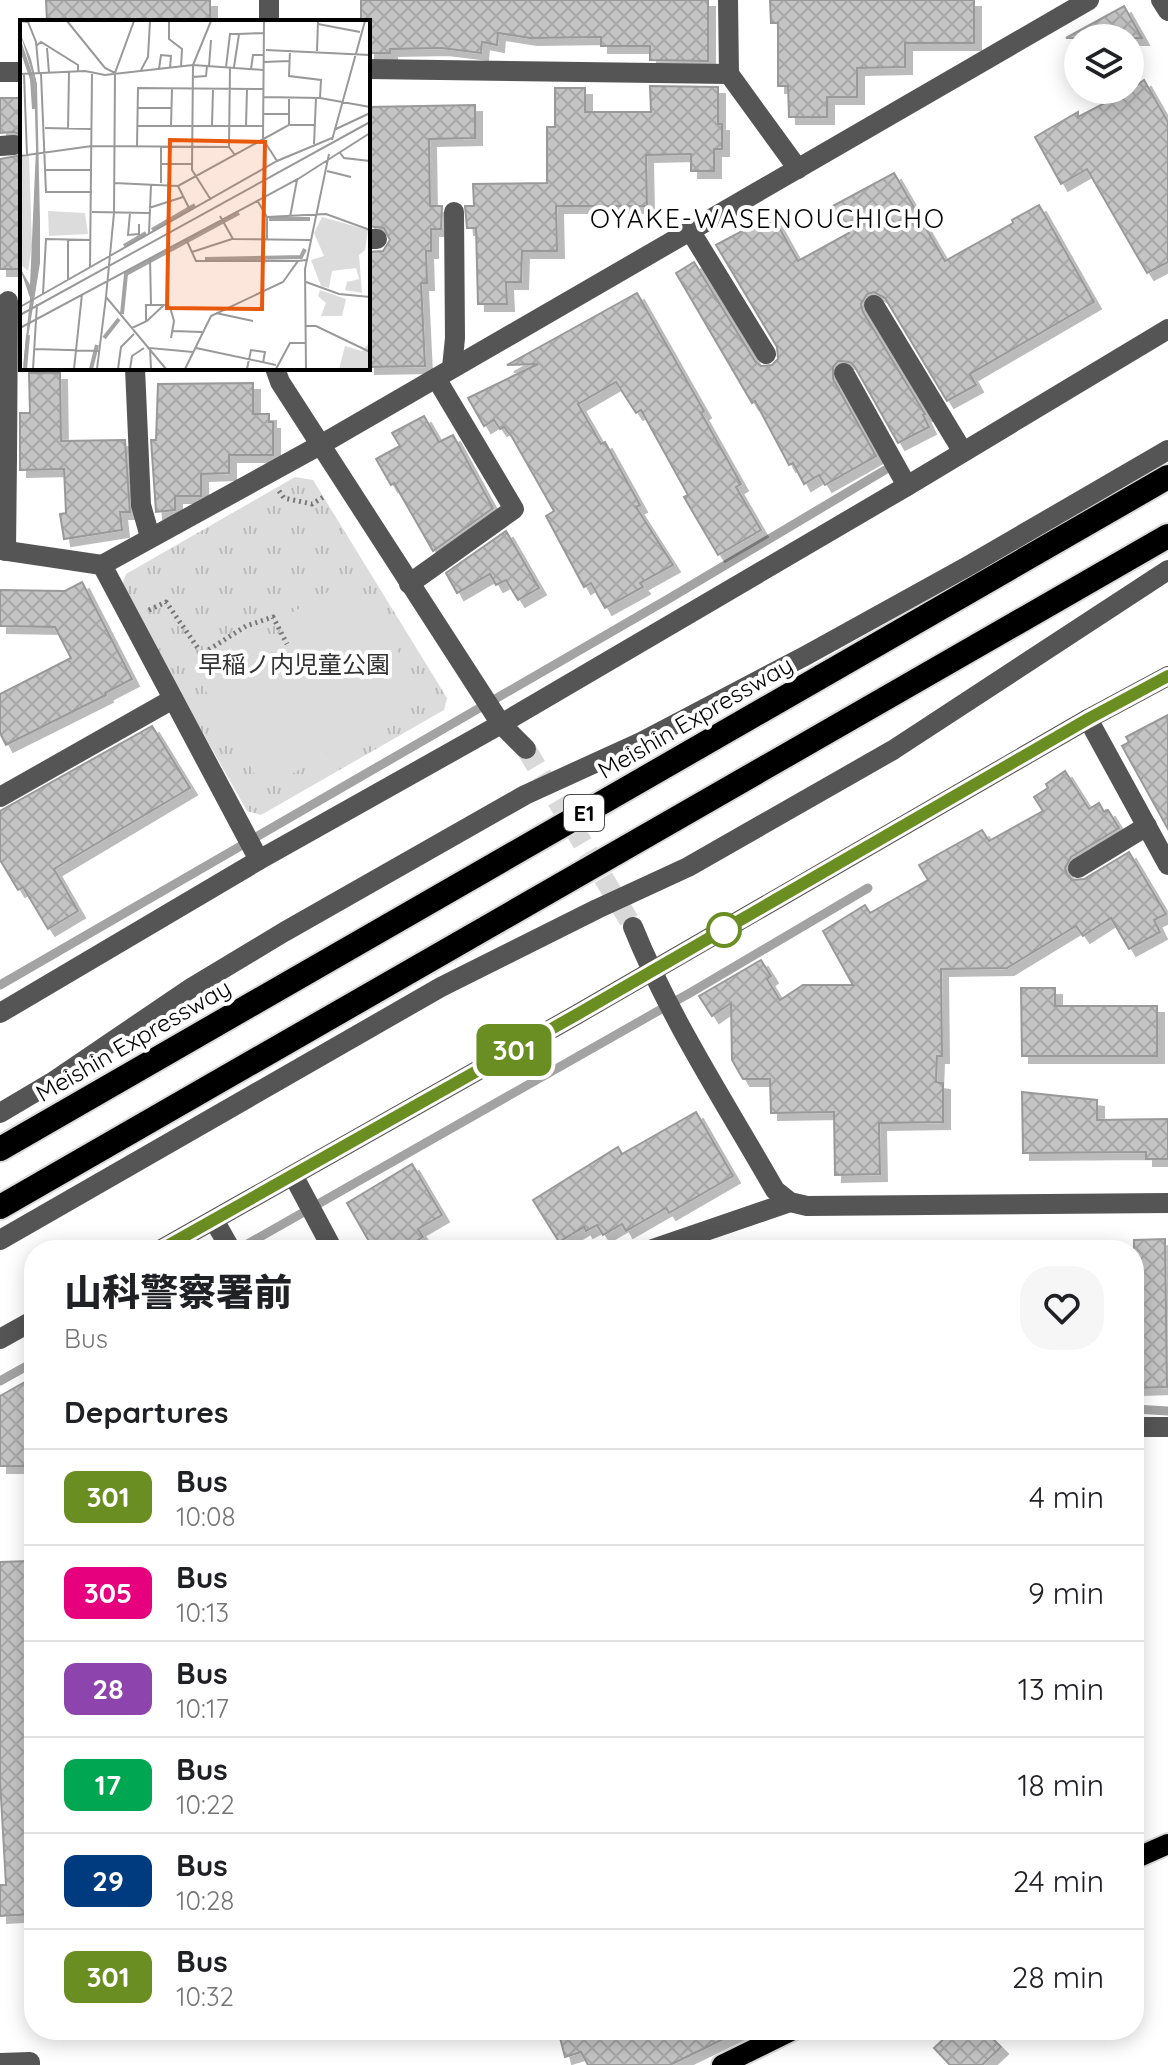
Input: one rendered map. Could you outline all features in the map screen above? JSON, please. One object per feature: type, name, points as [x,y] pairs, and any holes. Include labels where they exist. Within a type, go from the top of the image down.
[{"type":"highway","name":"Meishin Expressway","points":[[0,1149],[1168,477]]},
{"type":"highway","name":"E1","points":[[0,1207],[1168,536]]},
{"type":"main road","points":[[1144,1855],[1168,1844]]},
{"type":"main road","points":[[722,2065],[773,2040]]},
{"type":"street","points":[[728,0],[729,74],[798,169]]},
{"type":"street","points":[[10,300],[3,550],[102,565],[322,444],[1089,0]]},
{"type":"street","points":[[1161,0],[1168,11]]},
{"type":"street","points":[[370,69],[729,74]]},
{"type":"street","points":[[409,584],[514,509],[444,373],[455,338],[454,212]]},
{"type":"street","points":[[691,232],[766,354]]},
{"type":"street","points":[[874,305],[963,452]]},
{"type":"street","points":[[0,1013],[259,860],[501,724],[1168,329]]},
{"type":"street","points":[[135,370],[141,505],[150,537]]},
{"type":"street","points":[[276,370],[280,382],[501,724],[526,749]]},
{"type":"street","points":[[844,373],[907,486]]},
{"type":"street","points":[[0,1113],[54,1081],[191,988],[431,848],[525,795],[641,742],[805,656],[1168,450]]},
{"type":"street","points":[[102,565],[259,860]]},
{"type":"street","points":[[0,1240],[441,987],[688,867],[893,750],[1168,570]]},
{"type":"street","points":[[178,1240],[1168,676]]},
{"type":"street","points":[[0,797],[173,699]]},
{"type":"street","points":[[1088,719],[1156,829],[1168,865]]},
{"type":"street","points":[[1078,868],[1156,829]]},
{"type":"street","points":[[633,927],[651,972],[775,1190],[790,1202],[807,1206],[1168,1203]]},
{"type":"street","points":[[293,1175],[328,1240]]},
{"type":"street","points":[[679,1240],[790,1202]]},
{"type":"street","points":[[214,1220],[225,1240]]},
{"type":"street","points":[[0,1339],[24,1326]]},
{"type":"street","points":[[1144,1427],[1168,1427]]},
{"type":"street","points":[[0,2063],[30,2062],[30,2065]]},
{"type":"path","points":[[284,498],[312,504],[325,496]]},
{"type":"path","points":[[150,609],[166,602],[202,654],[246,626],[273,617],[287,644]]},
{"type":"green space","name":"早稲ノ内児童公園","points":[[295,477],[313,480],[447,698],[444,710],[261,815],[247,811],[121,588],[126,574]]},
{"type":"green space","points":[[342,584],[350,598],[294,630],[286,616]]},
{"type":"green space","points":[[363,592],[425,697],[264,790],[203,686],[267,648],[216,675],[208,662],[264,631],[273,645]]},
{"type":"building","points":[[46,0],[210,0],[210,20],[47,20]]},
{"type":"building","points":[[361,0],[708,0],[708,61],[650,60],[650,46],[601,46],[601,37],[530,38],[498,33],[497,45],[482,42],[481,53],[441,48],[390,49],[390,53],[370,53],[370,20],[361,20]]},
{"type":"building","points":[[770,0],[974,0],[974,43],[905,43],[905,67],[857,68],[857,97],[827,97],[827,117],[789,117],[788,86],[778,86],[778,23],[771,23]]},
{"type":"building","points":[[1124,6],[1134,24],[1091,24]]},
{"type":"building","points":[[1144,80],[1168,122],[1168,262],[1147,273],[1087,169],[1061,184],[1035,137],[1078,112],[1078,117],[1103,104],[1144,104]]},
{"type":"building","points":[[650,86],[718,87],[722,149],[714,149],[714,171],[691,171],[691,154],[646,155],[647,206],[556,206],[557,251],[522,251],[521,282],[506,282],[507,304],[478,304],[476,228],[467,228],[465,206],[474,206],[473,184],[547,183],[547,127],[555,127],[555,88],[585,88],[585,112],[651,112]]},
{"type":"building","points":[[0,98],[20,98],[20,134],[0,133]]},
{"type":"building","points":[[475,105],[475,138],[429,139],[430,206],[442,206],[441,229],[431,229],[431,251],[426,251],[427,283],[421,283],[425,366],[370,367],[370,252],[383,251],[390,240],[384,228],[370,226],[370,107]]},
{"type":"building","points":[[20,155],[20,269],[0,269],[0,159]]},
{"type":"building","points":[[894,173],[945,261],[1039,205],[1094,302],[970,374],[976,385],[947,401],[885,298],[874,292],[867,294],[861,304],[863,312],[925,414],[929,427],[898,443],[855,367],[850,362],[838,361],[833,367],[833,379],[876,456],[825,485],[819,475],[804,484],[793,463],[789,465],[755,401],[752,403],[676,273],[694,262],[755,361],[761,366],[772,365],[778,359],[777,347],[716,245],[772,215],[798,261],[849,233],[833,206]]},
{"type":"building","points":[[637,293],[704,411],[701,413],[741,484],[736,487],[761,530],[718,555],[684,497],[688,495],[641,410],[636,413],[616,382],[578,404],[601,444],[605,442],[640,505],[636,507],[673,565],[640,583],[643,587],[605,608],[591,583],[584,587],[546,516],[554,511],[512,437],[504,427],[500,429],[494,420],[484,426],[468,398],[538,364],[507,365]]},
{"type":"building","points":[[29,373],[60,373],[61,441],[125,440],[130,512],[120,512],[122,530],[64,539],[60,514],[66,513],[64,469],[20,470],[20,413],[30,413]]},
{"type":"building","points":[[253,383],[253,414],[269,414],[269,422],[273,422],[273,455],[229,455],[229,473],[201,474],[201,496],[175,496],[175,510],[156,512],[151,440],[156,440],[158,384]]},
{"type":"building","points":[[424,416],[439,442],[453,435],[493,508],[433,551],[394,483],[391,485],[376,459],[400,446],[392,433]]},
{"type":"building","points":[[506,531],[539,588],[518,600],[506,580],[496,585],[490,574],[457,593],[446,573]]},
{"type":"building","points":[[82,582],[132,679],[6,745],[0,733],[0,694],[71,658],[55,627],[0,626],[0,590],[65,591]]},
{"type":"building","points":[[1168,715],[1168,829],[1122,746],[1129,742],[1126,737]]},
{"type":"building","points":[[152,726],[190,788],[54,869],[78,911],[48,929],[23,887],[18,890],[0,860],[0,811]]},
{"type":"building","points":[[1065,771],[1089,809],[1099,803],[1104,812],[1108,810],[1119,828],[1071,857],[1065,868],[1067,874],[1072,880],[1084,879],[1129,852],[1166,914],[1154,920],[1160,932],[1129,949],[1111,918],[1083,936],[1076,926],[1007,968],[941,969],[942,1056],[937,1056],[936,1082],[943,1083],[943,1122],[879,1123],[880,1174],[835,1175],[834,1112],[771,1113],[770,1079],[743,1079],[732,1060],[731,1003],[712,1016],[699,996],[761,960],[771,976],[767,979],[780,1000],[803,985],[853,985],[823,931],[865,905],[870,913],[928,880],[919,865],[982,830],[989,841],[1043,811],[1034,797]]},
{"type":"building","points":[[1021,988],[1055,988],[1055,1006],[1157,1006],[1157,1056],[1022,1056]]},
{"type":"building","points":[[1022,1092],[1097,1100],[1097,1120],[1168,1119],[1168,1159],[1146,1159],[1146,1152],[1023,1153]]},
{"type":"building","points":[[696,1112],[733,1176],[669,1213],[666,1208],[626,1231],[622,1224],[603,1235],[597,1225],[586,1231],[584,1227],[558,1240],[533,1200],[618,1147],[622,1154]]},
{"type":"building","points":[[412,1164],[442,1215],[418,1229],[423,1237],[418,1240],[368,1240],[347,1203]]},
{"type":"building","points":[[1165,1239],[1167,1387],[1144,1388],[1144,1240],[1134,1240]]},
{"type":"building","points":[[24,1383],[24,1466],[0,1466],[0,1396]]},
{"type":"building","points":[[24,1561],[24,1915],[0,1916],[0,1885],[6,1885],[0,1780],[0,1562]]},
{"type":"building","points":[[561,2040],[721,2040],[670,2065],[588,2065],[581,2052],[565,2057]]},
{"type":"building","points":[[942,2040],[994,2040],[1001,2047],[982,2065],[950,2065],[934,2048]]},
{"type":"waterway","points":[[0,985],[670,598],[885,470]]},
{"type":"waterway","points":[[255,1240],[868,888]]},
{"type":"waterway","points":[[0,1381],[24,1368]]},
{"type":"waterway","points":[[1144,1410],[1168,1411]]},
{"type":"tunnel","points":[[526,749],[633,927]]},
{"type":"bus line","name":"301","points":[[178,1240],[1168,676]]},
{"type":"district","name":"OYAKE-WASENOUCHICHO","points":[[768,218]]}]
